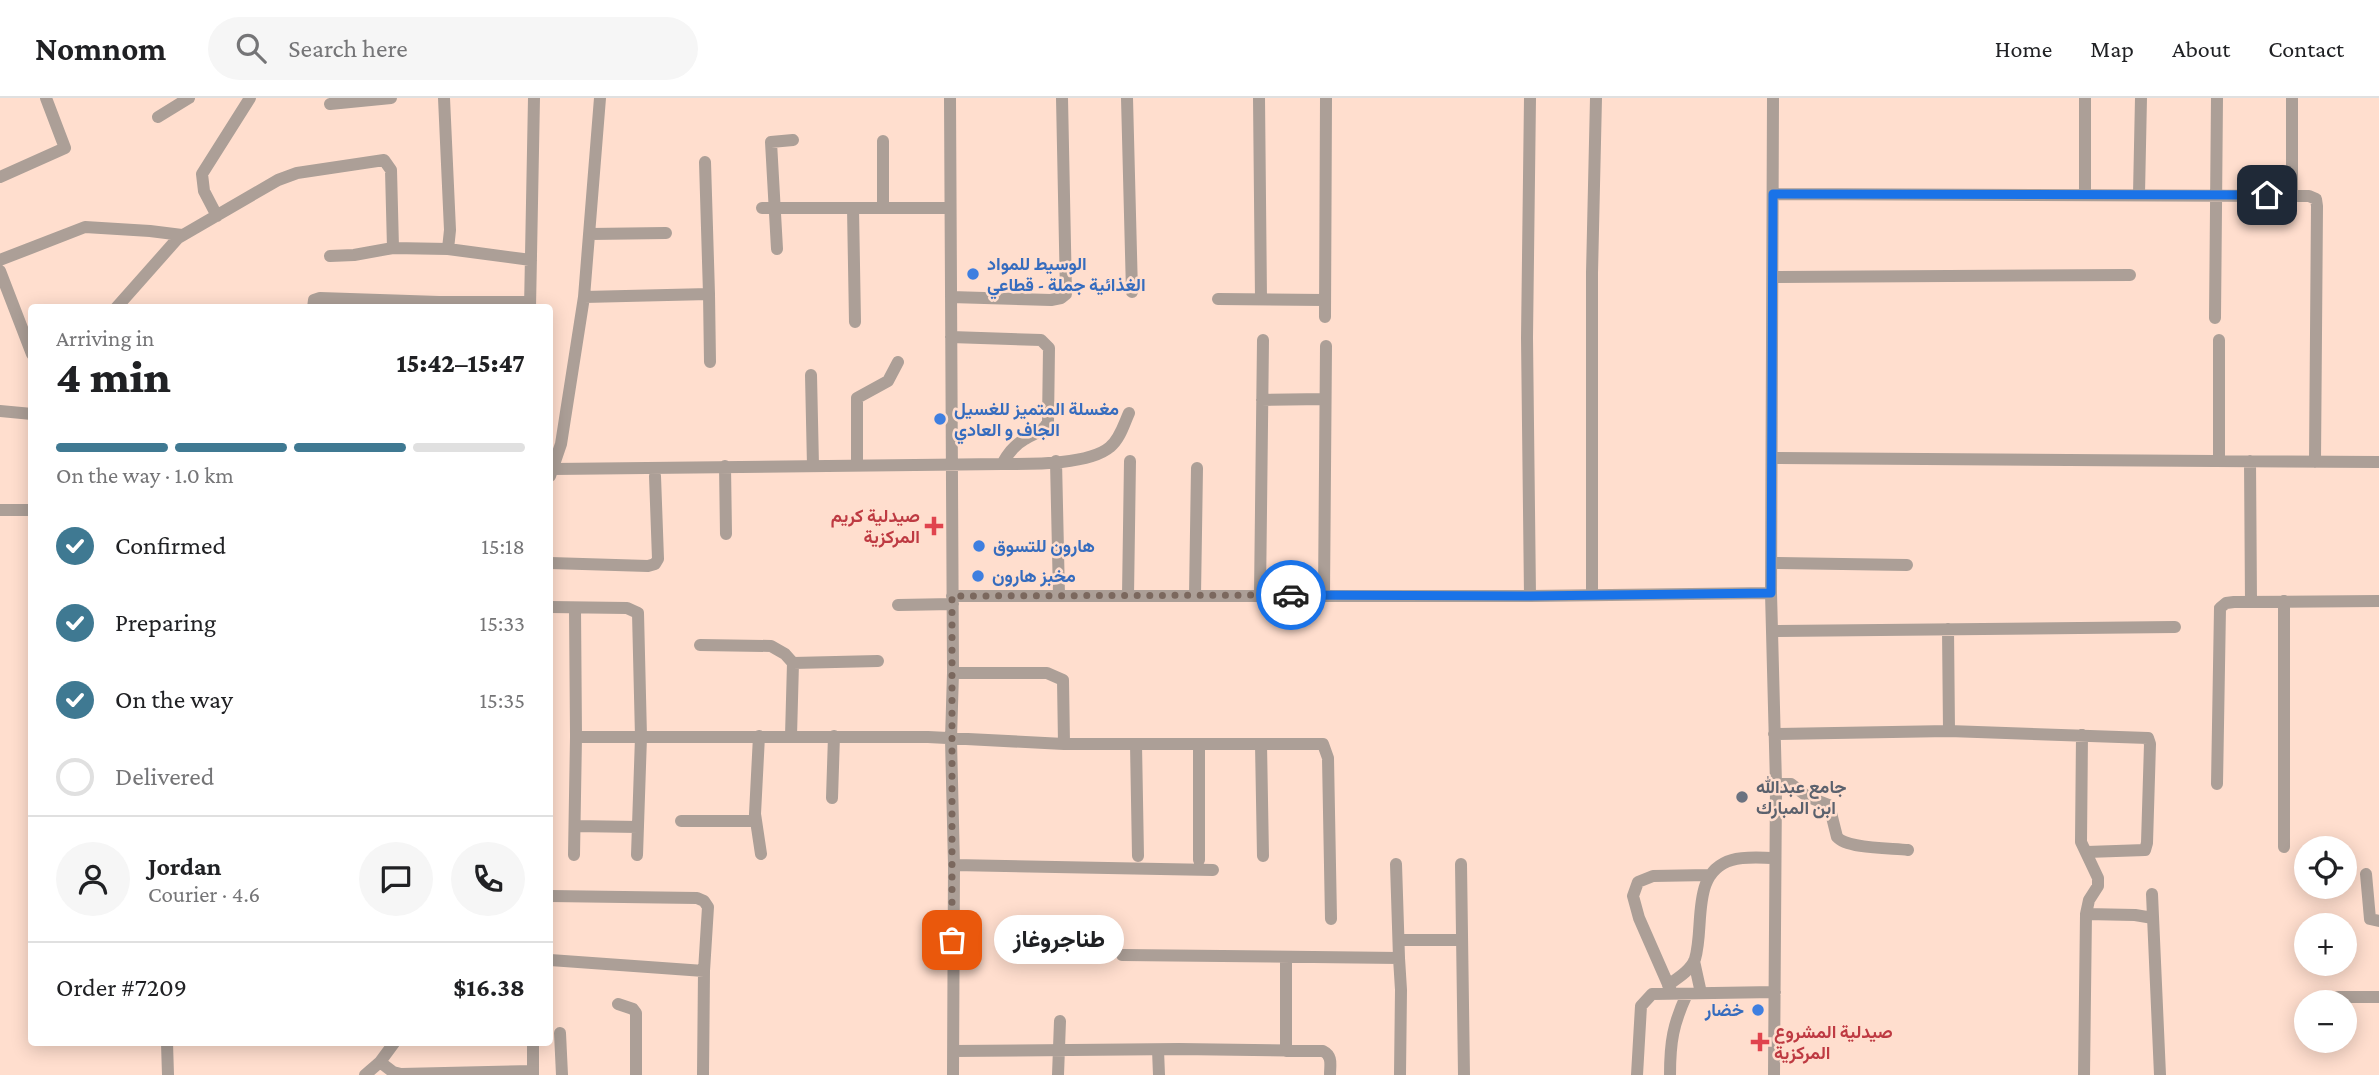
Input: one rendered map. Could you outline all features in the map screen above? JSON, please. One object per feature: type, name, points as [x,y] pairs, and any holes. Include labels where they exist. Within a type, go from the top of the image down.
[{"type":"street","points":[[2,171],[65,148],[46,98]]},
{"type":"street","points":[[158,117],[189,98]]},
{"type":"street","points":[[216,216],[201,183],[202,174],[250,98]]},
{"type":"street","points":[[330,104],[391,98]]},
{"type":"street","points":[[444,98],[449,249]]},
{"type":"street","points":[[530,304],[534,98]]},
{"type":"street","points":[[553,466],[561,444],[584,297],[600,98]]},
{"type":"street","points":[[950,98],[953,1075]]},
{"type":"street","points":[[951,297],[1051,300],[1066,294],[1062,98]]},
{"type":"street","points":[[1127,98],[1132,292]]},
{"type":"street","points":[[1259,98],[1261,299]]},
{"type":"street","points":[[1325,317],[1326,98]]},
{"type":"street","points":[[1530,98],[1527,325],[1530,596]]},
{"type":"street","points":[[1592,595],[1592,273],[1596,98]]},
{"type":"street","points":[[1773,98],[1771,593],[1776,785],[1774,1075]]},
{"type":"street","points":[[2085,98],[2085,194]]},
{"type":"street","points":[[2139,194],[2141,98]]},
{"type":"street","points":[[2215,318],[2217,98]]},
{"type":"street","points":[[2292,98],[2292,195]]},
{"type":"street","points":[[777,249],[768,208],[771,142],[793,140]]},
{"type":"street","points":[[883,141],[883,208]]},
{"type":"street","points":[[120,304],[182,235],[291,175],[384,160],[391,170],[393,248]]},
{"type":"street","points":[[705,162],[710,362]]},
{"type":"street","points":[[1773,194],[2292,195],[2316,199],[2315,462]]},
{"type":"street","points":[[768,208],[950,208]]},
{"type":"street","points":[[853,208],[855,322]]},
{"type":"street","points":[[0,260],[85,227],[182,235]]},
{"type":"street","points":[[590,234],[666,233]]},
{"type":"street","points":[[330,256],[393,248],[449,249],[530,260]]},
{"type":"street","points":[[0,271],[28,344]]},
{"type":"street","points":[[1773,277],[2130,275]]},
{"type":"street","points":[[584,297],[709,294]]},
{"type":"street","points":[[313,304],[320,298],[374,304]]},
{"type":"street","points":[[1218,299],[1324,300]]},
{"type":"street","points":[[951,337],[1041,340],[1049,348],[1048,422],[1038,433],[1008,452],[1002,464]]},
{"type":"street","points":[[1260,596],[1263,340]]},
{"type":"street","points":[[2219,340],[2219,461]]},
{"type":"street","points":[[1324,595],[1326,346]]},
{"type":"street","points":[[857,466],[858,398],[888,381],[898,362]]},
{"type":"street","points":[[811,375],[813,466]]},
{"type":"street","points":[[1262,400],[1325,399]]},
{"type":"street","points":[[0,411],[28,414]]},
{"type":"street","points":[[553,472],[725,466],[952,465],[1056,461],[1091,456],[1112,446],[1129,413]]},
{"type":"street","points":[[1773,458],[2379,462]]},
{"type":"street","points":[[1056,461],[1059,596]]},
{"type":"street","points":[[1128,596],[1129,461]]},
{"type":"street","points":[[2250,461],[2250,601]]},
{"type":"street","points":[[725,466],[726,534]]},
{"type":"street","points":[[1195,596],[1197,468]]},
{"type":"street","points":[[553,563],[655,564],[658,559],[655,477]]},
{"type":"street","points":[[0,510],[28,510]]},
{"type":"street","points":[[1772,563],[1907,565]]},
{"type":"street","points":[[898,605],[1059,596],[1771,593]]},
{"type":"street","points":[[2217,784],[2220,608],[2226,603],[2250,601],[2379,601]]},
{"type":"street","points":[[2284,601],[2284,847]]},
{"type":"street","points":[[553,607],[627,608],[638,613],[641,737],[637,855]]},
{"type":"street","points":[[574,855],[575,608]]},
{"type":"street","points":[[1773,631],[2175,627]]},
{"type":"street","points":[[1948,629],[1949,731]]},
{"type":"street","points":[[700,645],[771,646],[785,654],[793,663],[791,736]]},
{"type":"street","points":[[793,663],[878,661]]},
{"type":"street","points":[[953,673],[1047,673],[1063,680],[1064,744]]},
{"type":"street","points":[[1774,734],[1949,731],[2148,738],[2147,843],[2144,850],[2087,852]]},
{"type":"street","points":[[2082,735],[2081,842],[2098,878],[2098,886],[2088,900],[2086,914],[2084,1075]]},
{"type":"street","points":[[759,736],[756,821],[761,854]]},
{"type":"street","points":[[576,737],[834,736],[928,737],[1064,744],[1323,744],[1326,751],[1331,919]]},
{"type":"street","points":[[832,798],[834,736]]},
{"type":"street","points":[[1136,744],[1138,856]]},
{"type":"street","points":[[1199,744],[1199,860]]},
{"type":"street","points":[[1261,744],[1263,856]]},
{"type":"street","points":[[1776,785],[1791,784],[1808,797],[1829,805],[1841,841],[1909,850]]},
{"type":"street","points":[[681,821],[756,821]]},
{"type":"street","points":[[575,826],[638,827]]},
{"type":"street","points":[[1701,993],[1694,961],[1703,896],[1709,875],[1718,866],[1734,859],[1775,858]]},
{"type":"street","points":[[1396,864],[1401,989],[1400,1075]]},
{"type":"street","points":[[1461,864],[1464,1075]]},
{"type":"street","points":[[954,865],[1213,870]]},
{"type":"street","points":[[2366,874],[2370,919],[2379,921]]},
{"type":"street","points":[[1676,1016],[1633,896],[1638,883],[1653,876],[1709,875]]},
{"type":"street","points":[[2152,894],[2160,1075]]},
{"type":"street","points":[[553,896],[698,898],[704,901],[708,907],[703,1075]]},
{"type":"street","points":[[2086,914],[2153,918]]},
{"type":"street","points":[[1398,940],[1462,940]]},
{"type":"street","points":[[1122,955],[1399,958]]},
{"type":"street","points":[[1286,957],[1286,1051]]},
{"type":"street","points":[[553,960],[704,971]]},
{"type":"street","points":[[1669,991],[1694,961]]},
{"type":"street","points":[[1637,1075],[1641,1006],[1652,994],[1669,991],[1687,994],[1775,992]]},
{"type":"street","points":[[1670,1075],[1670,1040],[1676,1016],[1687,994]]},
{"type":"street","points":[[2357,997],[2379,997]]},
{"type":"street","points":[[618,1004],[633,1009],[636,1013],[636,1075]]},
{"type":"street","points":[[1058,1075],[1060,1021]]},
{"type":"street","points":[[560,1033],[562,1075]]},
{"type":"street","points":[[167,1046],[168,1075]]},
{"type":"street","points":[[365,1075],[380,1062],[392,1046]]},
{"type":"street","points":[[380,1062],[393,1072],[401,1074],[533,1073],[533,1046]]},
{"type":"street","points":[[953,1052],[1158,1049],[1323,1051],[1331,1059],[1330,1075]]},
{"type":"street","points":[[1158,1049],[1159,1075]]},
{"type":"way so far","points":[[952,940],[952,596],[1291,595]]},
{"type":"place","name":"الوسيط للمواد الغذائية جملة - قطاعي","points":[[973,274]]},
{"type":"place","name":"مغسلة المتميز للغسيل الجاف و العادي","points":[[940,419]]},
{"type":"place","name":"صيدلية كريم المركزية","points":[[934,526]]},
{"type":"place","name":"هارون للتسوق","points":[[979,546]]},
{"type":"place","name":"مخبز هارون","points":[[978,576]]},
{"type":"place","name":"جامع عبدالله ابن المبارك","points":[[1742,797]]},
{"type":"place","name":"طناجروغاز","points":[[952,940]]},
{"type":"place","name":"خضار","points":[[1758,1010]]},
{"type":"place","name":"صيدلية المشروع المركزية","points":[[1760,1042]]},
{"type":"route","points":[[1291,595],[1771,593],[1773,194],[2267,195]]}]
